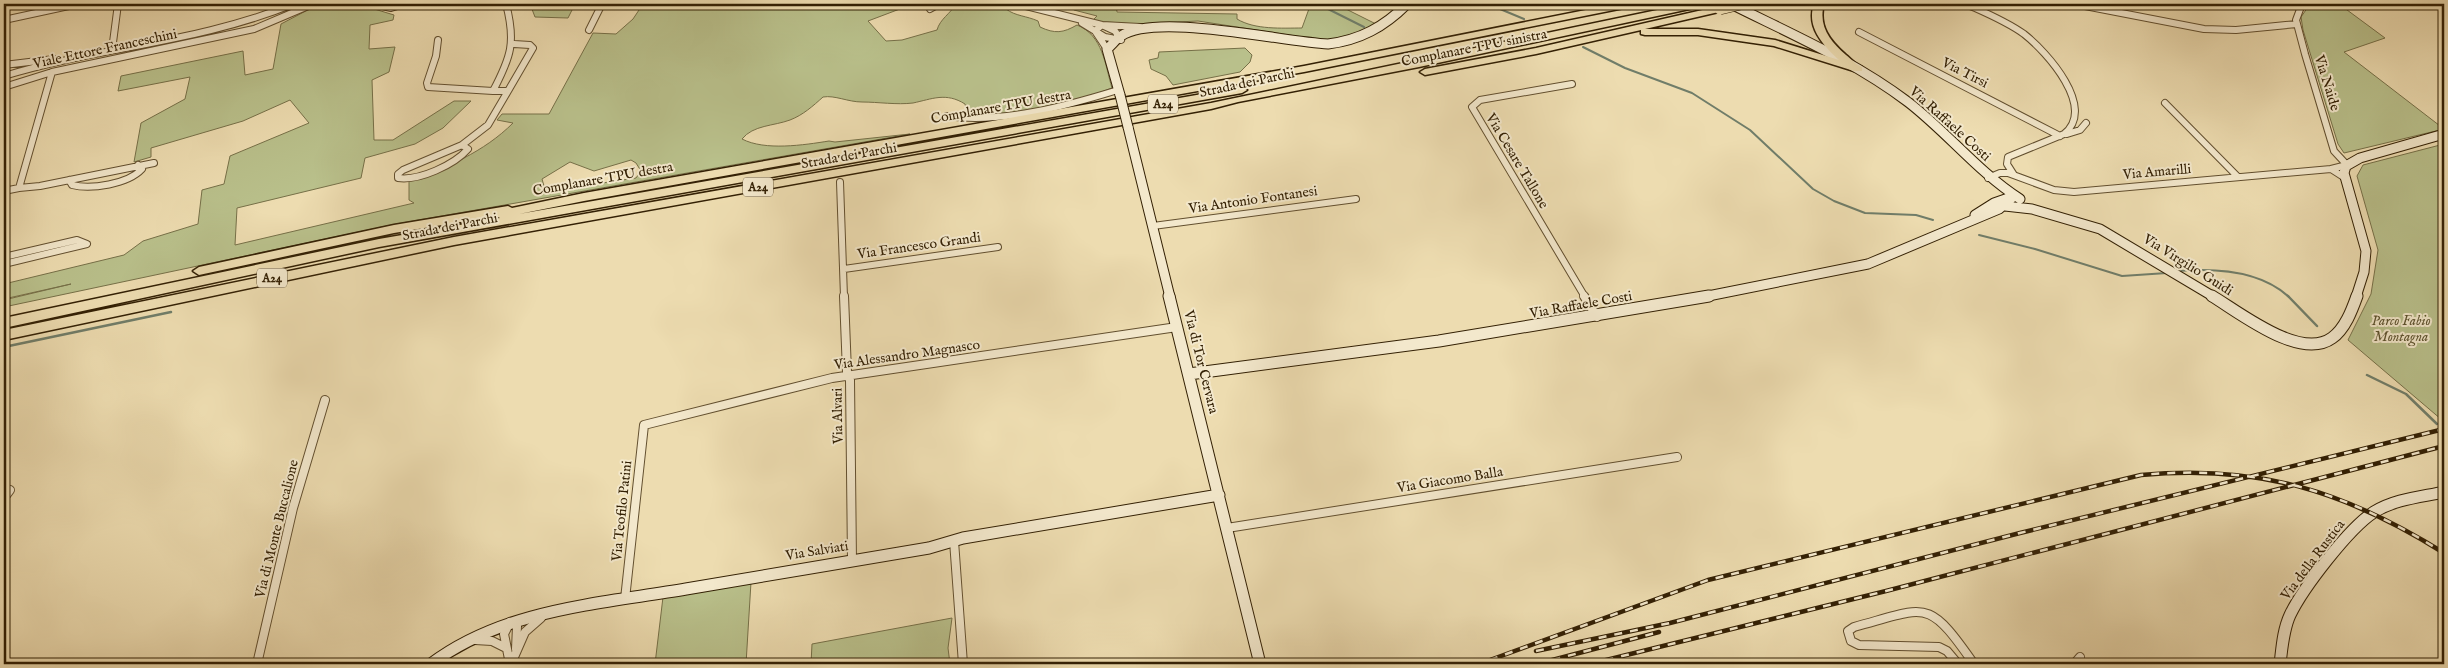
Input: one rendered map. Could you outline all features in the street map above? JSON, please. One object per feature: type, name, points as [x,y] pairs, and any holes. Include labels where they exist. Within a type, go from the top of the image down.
[{"type":"highway","points":[[1482,34],[1506,26],[1602,4]]},
{"type":"highway","name":"Complanare TPU destra","points":[[379,243],[523,208],[543,214],[659,194],[1630,4]]},
{"type":"highway","name":"Strada dei Parchi","points":[[4,323],[379,243],[1355,69],[1665,4]]},
{"type":"highway","name":"Strada dei Parchi","points":[[659,194],[816,177],[1211,106],[1237,99],[1594,28],[1699,4]]},
{"type":"highway","name":"Complanare TPU sinistra","points":[[1211,106],[1240,104],[1517,55],[1740,4]]},
{"type":"highway","points":[[1819,4],[1816,20],[1822,34],[1839,54],[1858,70]]},
{"type":"highway","points":[[1517,55],[1539,54],[1640,32],[1681,31],[1775,43],[1858,70]]},
{"type":"highway","points":[[816,177],[835,179],[840,182],[857,170]]},
{"type":"highway","points":[[4,316],[386,231],[523,208]]},
{"type":"highway","name":"Strada dei Parchi","points":[[4,335],[364,258],[543,214]]},
{"type":"street","points":[[4,20],[78,4]]},
{"type":"street","points":[[112,50],[118,4]]},
{"type":"street","name":"Viale Ettore Franceschini","points":[[4,76],[66,59],[215,29],[261,17],[293,4]]},
{"type":"street","name":"Viale Ettore Franceschini","points":[[4,87],[52,72],[214,38],[269,24],[313,4]]},
{"type":"street","points":[[374,4],[386,8],[394,8],[404,4]]},
{"type":"street","points":[[493,91],[508,62],[514,44],[513,29],[506,4]]},
{"type":"street","points":[[589,30],[602,4]]},
{"type":"street","points":[[930,9],[939,4]]},
{"type":"street","points":[[1018,4],[1102,25],[1140,27],[1166,25],[1214,26],[1304,43],[1328,44],[1348,41],[1367,34],[1394,18],[1407,4]]},
{"type":"street","name":"Via Raffaele Costi","points":[[1731,4],[1858,70],[1911,104],[1990,179],[2014,196]]},
{"type":"street","points":[[1966,4],[2025,35],[2052,61],[2075,102],[2075,125],[2062,136]]},
{"type":"street","points":[[2085,6],[2204,29],[2236,30],[2297,24],[2297,17],[2302,4]]},
{"type":"street","points":[[1077,20],[1095,31],[1118,38],[1141,30],[1166,25]]},
{"type":"street","name":"Via Naide","points":[[2297,24],[2334,151],[2347,165]]},
{"type":"street","points":[[1095,31],[1102,25]]},
{"type":"street","points":[[1102,25],[1110,28],[1118,38]]},
{"type":"street","points":[[1095,31],[1107,49],[1118,38],[1140,27]]},
{"type":"street","points":[[214,38],[215,29]]},
{"type":"street","name":"Via Tirsi","points":[[1859,32],[2062,136]]},
{"type":"street","name":"Via di Tor Cervara","points":[[1112,67],[1118,38]]},
{"type":"street","points":[[438,40],[436,56],[427,83],[428,88],[508,91]]},
{"type":"street","points":[[462,145],[468,149],[460,157],[409,180],[398,178],[398,174],[403,170],[462,145],[486,128],[533,48],[528,45],[514,44]]},
{"type":"street","name":"Via di Tor Cervara","points":[[1107,49],[1153,226],[1260,664]]},
{"type":"street","points":[[88,64],[89,54]]},
{"type":"street","points":[[4,65],[37,59],[66,59]]},
{"type":"street","points":[[18,188],[52,72]]},
{"type":"street","name":"Via Cesare Tallone","points":[[1572,84],[1480,100],[1472,107],[1598,317]]},
{"type":"street","points":[[947,116],[990,118],[1119,93]]},
{"type":"street","points":[[2165,103],[2238,177]]},
{"type":"street","points":[[1990,179],[2005,170],[2010,156],[2080,130],[2086,124]]},
{"type":"street","points":[[2345,178],[2344,170],[2347,165],[2363,157],[2444,134]]},
{"type":"street","points":[[4,191],[42,186],[154,162]]},
{"type":"street","points":[[2007,164],[2014,176]]},
{"type":"street","points":[[69,180],[72,185],[79,187],[127,180],[141,172],[142,168],[138,165]]},
{"type":"street","name":"Via Amarilli","points":[[2000,173],[2063,192],[2331,169],[2347,165]]},
{"type":"street","points":[[2331,169],[2345,178]]},
{"type":"street","name":"Via Virgilio Guidi","points":[[2005,206],[2045,212],[2100,229],[2285,339],[2314,344],[2335,336],[2364,274],[2366,252],[2345,178]]},
{"type":"street","name":"Via Raffaele Costi","points":[[1990,179],[1995,192],[1994,203]]},
{"type":"street","name":"Via Alvari","points":[[840,182],[849,376],[852,561]]},
{"type":"street","name":"Via Raffaele Costi","points":[[1968,221],[1994,203],[2014,196]]},
{"type":"street","name":"Via Raffaele Costi","points":[[1189,374],[1363,353],[1598,317],[1864,265],[1900,254],[1968,221],[2005,206],[2014,196]]},
{"type":"street","name":"Via Virgilio Guidi","points":[[2014,196],[2045,212]]},
{"type":"street","name":"Via Antonio Fontanesi","points":[[1153,226],[1356,199]]},
{"type":"street","points":[[4,257],[77,240],[84,241],[87,244],[4,264]]},
{"type":"street","name":"Via Francesco Grandi","points":[[844,269],[998,247]]},
{"type":"street","name":"Via Alessandro Magnasco","points":[[644,425],[849,376],[1177,327]]},
{"type":"street","name":"Via di Monte Buccalione","points":[[257,664],[293,508],[325,400]]},
{"type":"street","name":"Via Teofilo Patini","points":[[625,599],[644,425]]},
{"type":"street","name":"Via Giacomo Balla","points":[[1227,528],[1677,457]]},
{"type":"street","points":[[4,498],[10,490]]},
{"type":"street","name":"Via della Rustica","points":[[2280,664],[2285,631],[2294,609],[2360,523],[2375,511],[2400,501],[2444,492]]},
{"type":"street","name":"Via Salviati","points":[[431,664],[464,641],[510,622],[555,611],[928,548],[954,541],[1219,495]]},
{"type":"street","points":[[954,541],[963,664]]},
{"type":"street","points":[[511,664],[516,649],[528,628],[555,611]]},
{"type":"street","points":[[1958,664],[1947,651],[1939,647],[1859,645],[1851,641],[1848,632],[1854,627],[1914,612],[1928,612],[1944,624],[1974,664]]},
{"type":"street","points":[[511,664],[506,648],[504,631],[510,622],[517,626],[516,649]]},
{"type":"street","points":[[464,641],[488,640],[506,648]]},
{"type":"green space","points":[[319,4],[358,4],[394,15],[393,20],[370,25],[369,49],[395,47],[389,72],[372,80],[374,140],[393,140],[454,101],[471,101],[443,128],[415,144],[365,158],[361,178],[237,208],[235,245],[414,203],[409,200],[409,181],[451,165],[490,142],[513,123],[497,120],[502,114],[549,114],[593,33],[616,34],[633,19],[643,4],[913,4],[868,21],[886,41],[902,40],[937,30],[940,23],[956,4],[1011,4],[1006,9],[1038,21],[1040,27],[1045,29],[1059,32],[1077,25],[1086,30],[1098,43],[1112,88],[1041,108],[1004,114],[968,116],[965,104],[945,97],[901,104],[857,102],[823,97],[795,118],[758,128],[742,139],[762,145],[785,146],[910,134],[396,224],[4,307],[4,300],[71,284],[4,299],[4,284],[124,255],[143,241],[198,224],[202,190],[224,184],[230,156],[309,123],[290,100],[243,121],[151,148],[151,157],[134,162],[141,123],[185,99],[190,77],[118,91],[121,76],[243,51],[245,75],[273,69],[281,24]],"holes":[[[631,160],[636,163],[641,171],[636,178],[582,186],[544,186],[542,179],[570,162],[594,171]]]},
{"type":"green space","points":[[530,4],[575,4],[568,18],[535,17]]},
{"type":"green space","points":[[1066,4],[1116,4],[1117,12],[1237,14],[1237,19],[1252,25],[1269,28],[1302,28],[1310,6],[1273,4],[1336,4],[1376,24],[1368,31],[1328,41],[1198,21],[1136,24],[1092,21],[1097,16],[1074,10]]},
{"type":"green space","points":[[2310,4],[2339,4],[2385,38],[2344,52],[2444,129],[2344,153],[2338,144],[2303,30],[2301,17]]},
{"type":"green space","points":[[1245,48],[1252,55],[1250,62],[1240,72],[1173,85],[1166,76],[1151,69],[1149,60],[1158,58],[1159,52]]},
{"type":"green space","name":"Parco Fabio Montagna","points":[[2444,144],[2444,419],[2442,420],[2348,340],[2371,294],[2378,250],[2357,176],[2363,165]]},
{"type":"green space","points":[[751,582],[746,664],[655,664],[663,597]]},
{"type":"green space","points":[[952,618],[948,648],[950,664],[811,664],[812,644]]},
{"type":"waterway","points":[[1318,4],[1364,27]]},
{"type":"waterway","points":[[1488,4],[1524,19]]},
{"type":"waterway","points":[[1583,47],[1625,68],[1692,93],[1750,130],[1813,189],[1834,201],[1865,213],[1916,215],[1933,220]]},
{"type":"waterway","points":[[1979,235],[2035,249],[2122,276],[2167,273]]},
{"type":"waterway","points":[[2178,271],[2222,271],[2251,276],[2265,281],[2289,297]]},
{"type":"waterway","points":[[2289,297],[2317,326]]},
{"type":"waterway","points":[[4,347],[171,312]]},
{"type":"waterway","points":[[2367,375],[2406,394],[2437,424]]},
{"type":"railway","points":[[2250,477],[2444,429]]},
{"type":"railway","points":[[2292,485],[2444,446]]},
{"type":"railway","points":[[1490,660],[1708,580],[2141,475],[2184,473],[2250,477]]},
{"type":"railway","points":[[1536,651],[1670,623],[2020,533],[2250,477]]},
{"type":"railway","points":[[2250,477],[2292,485]]},
{"type":"railway","points":[[1590,664],[1886,591],[2292,485]]},
{"type":"railway","points":[[2292,485],[2335,498],[2371,513],[2407,531],[2444,553]]},
{"type":"railway","points":[[1537,664],[1659,632]]},
{"type":"railway","points":[[1475,664],[1497,659]]}]
